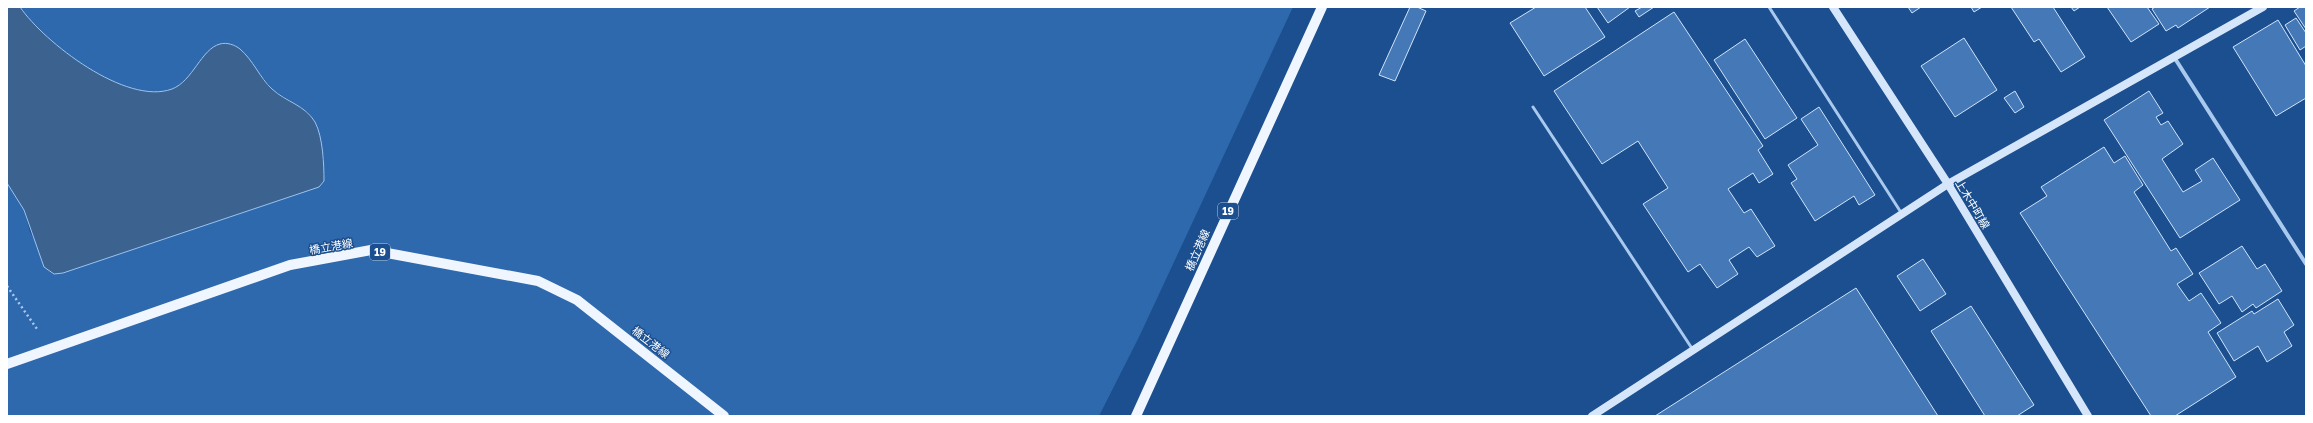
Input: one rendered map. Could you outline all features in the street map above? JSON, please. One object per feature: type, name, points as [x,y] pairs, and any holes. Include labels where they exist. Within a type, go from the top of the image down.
[{"type":"main road","name":"橋立港線","points":[[1136,416],[1322,7]]},
{"type":"main road","name":"橋立港線","points":[[7,364],[290,265],[371,250],[538,281],[577,300],[724,416]]},
{"type":"street","name":"上木中町線","points":[[1833,7],[1948,184],[2088,416]]},
{"type":"street","points":[[1592,416],[1948,184],[2263,7]]},
{"type":"street","points":[[2174,57],[2306,264]]},
{"type":"lane","points":[[1768,7],[1902,214]]},
{"type":"lane","points":[[1533,107],[1693,350]]},
{"type":"path","points":[[7,286],[51,349]]},
{"type":"shaded area","points":[[7,7],[20,7],[47,37],[88,68],[110,80],[132,88],[153,92],[172,89],[179,85],[186,79],[207,52],[213,47],[225,43],[236,46],[245,53],[272,89],[301,108],[311,116],[315,122],[320,135],[324,181],[319,187],[63,273],[54,274],[44,267],[24,210],[7,183]]},
{"type":"shaded area","points":[[20,7],[1293,7],[1139,337],[1099,416],[7,416],[7,183],[24,210],[30,232],[54,274],[63,273],[319,187],[324,181],[324,158],[316,124],[308,112],[273,90],[240,49],[210,50],[188,78],[183,83],[172,89],[153,92],[132,88],[109,80],[87,68],[66,53],[32,22]]},
{"type":"building","points":[[1410,7],[1417,7],[1426,11],[1395,81],[1379,75]]},
{"type":"building","points":[[1536,7],[1585,7],[1605,37],[1544,76],[1510,23]]},
{"type":"building","points":[[1597,7],[1630,7],[1608,23]]},
{"type":"building","points":[[1642,7],[1654,7],[1639,17],[1635,11]]},
{"type":"building","points":[[1908,7],[1921,7],[1912,13]]},
{"type":"building","points":[[1971,7],[1982,7],[1974,12]]},
{"type":"building","points":[[2011,7],[2053,7],[2085,57],[2061,72],[2039,39],[2034,42]]},
{"type":"building","points":[[2071,7],[2080,7],[2074,11]]},
{"type":"building","points":[[2107,7],[2147,7],[2159,24],[2131,42]]},
{"type":"building","points":[[2155,7],[2210,7],[2178,28],[2176,25],[2166,31],[2152,9]]},
{"type":"building","points":[[2300,7],[2306,7],[2306,29],[2294,11]]},
{"type":"building","points":[[1674,12],[1763,146],[1758,150],[1773,174],[1759,183],[1753,173],[1728,189],[1744,213],[1751,209],[1775,246],[1757,257],[1749,247],[1729,260],[1738,274],[1717,288],[1700,264],[1688,272],[1643,204],[1668,188],[1638,141],[1602,164],[1554,91]]},
{"type":"building","points":[[2296,18],[2306,33],[2306,46],[2300,50],[2285,25]]},
{"type":"building","points":[[2278,20],[2306,66],[2306,98],[2276,116],[2233,47]]},
{"type":"building","points":[[1964,38],[1997,90],[1955,117],[1921,66]]},
{"type":"building","points":[[1745,39],[1797,118],[1765,139],[1714,60]]},
{"type":"building","points":[[2015,91],[2024,107],[2015,113],[2004,98]]},
{"type":"building","points":[[2149,91],[2163,113],[2156,117],[2161,125],[2168,121],[2183,144],[2162,159],[2183,192],[2202,181],[2195,170],[2213,158],[2240,200],[2180,238],[2104,120]]},
{"type":"building","points":[[1819,107],[1875,195],[1859,205],[1854,196],[1815,221],[1791,183],[1797,179],[1788,165],[1818,145],[1801,119]]},
{"type":"building","points":[[2104,147],[2114,163],[2125,156],[2143,185],[2134,192],[2171,251],[2176,248],[2193,274],[2177,284],[2189,301],[2201,293],[2221,323],[2208,332],[2236,377],[2175,416],[2151,416],[2020,213],[2047,196],[2041,187]]},
{"type":"building","points":[[2242,246],[2257,269],[2265,264],[2282,291],[2256,308],[2253,304],[2242,312],[2232,296],[2219,304],[2199,273]]},
{"type":"building","points":[[1923,259],[1946,294],[1920,311],[1897,276]]},
{"type":"building","points":[[1856,288],[1938,416],[1655,416]]},
{"type":"building","points":[[2278,299],[2294,325],[2284,332],[2292,346],[2267,362],[2258,346],[2234,361],[2217,333],[2252,311],[2254,314]]},
{"type":"building","points":[[1971,306],[2034,405],[2017,416],[1985,416],[1931,331]]}]
